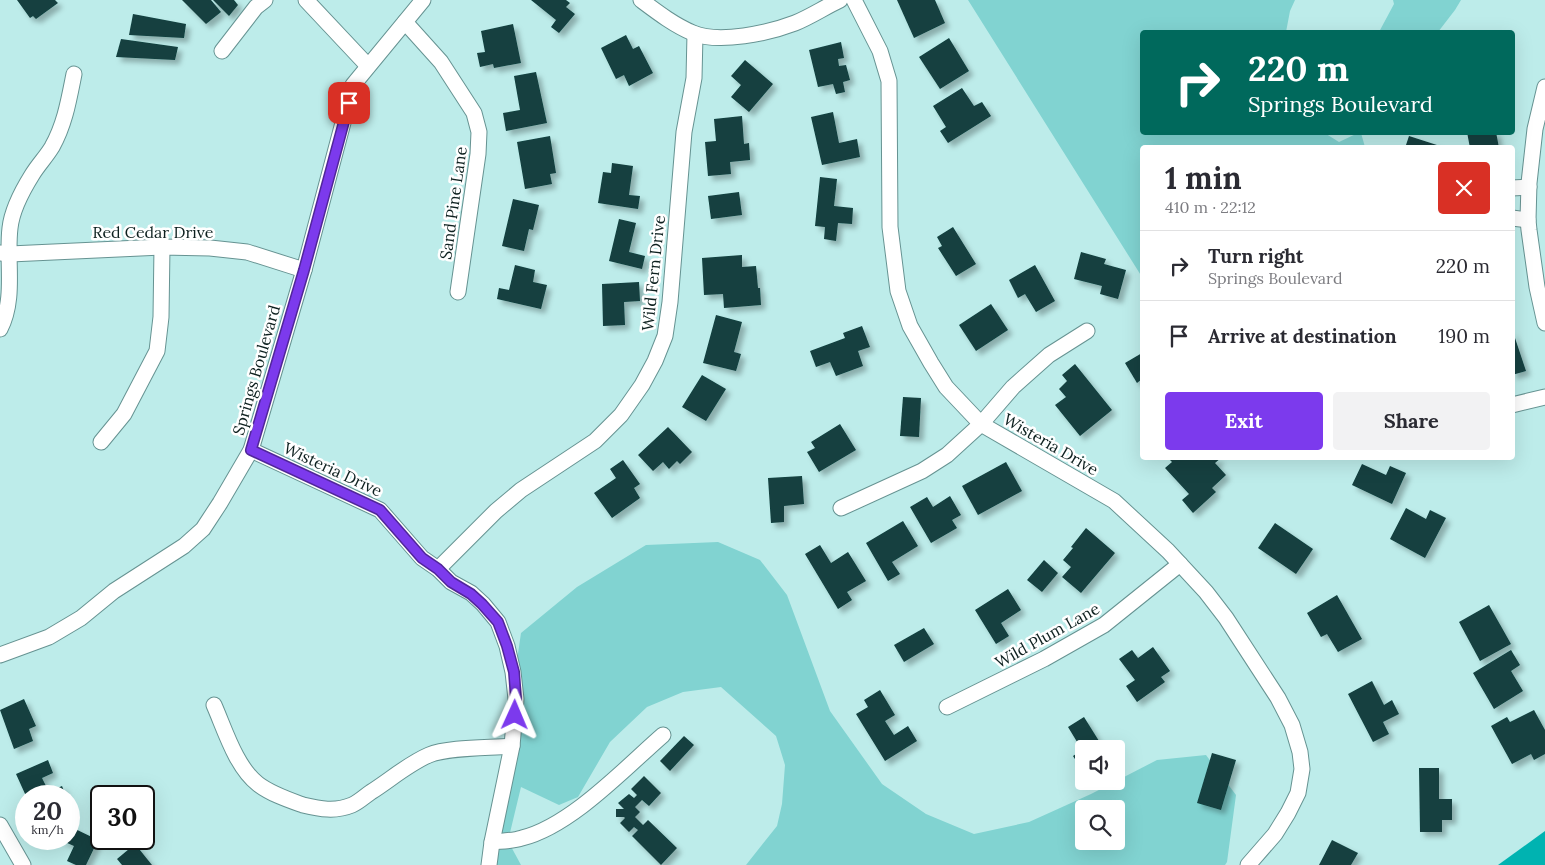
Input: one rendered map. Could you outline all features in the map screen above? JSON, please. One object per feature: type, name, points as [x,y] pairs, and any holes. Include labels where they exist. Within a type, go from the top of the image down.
[{"type":"street","points":[[222,51],[256,7],[265,0]]},
{"type":"street","points":[[306,0],[368,66]]},
{"type":"street","name":"Springs Boulevard","points":[[0,655],[49,637],[80,618],[114,591],[184,546],[202,529],[251,450],[304,270],[354,85],[423,0]]},
{"type":"street","points":[[641,0],[668,20],[695,34],[722,38],[754,35],[795,23],[840,0]]},
{"type":"street","name":"Wisteria Drive","points":[[854,0],[880,51],[889,81],[890,227],[898,291],[910,326],[931,363],[946,387],[981,424],[1114,501],[1180,564],[1206,592],[1226,618],[1278,698],[1292,725],[1300,752],[1302,770],[1298,793],[1288,814],[1275,834],[1248,865]]},
{"type":"street","name":"Sand Pine Lane","points":[[405,22],[441,62],[474,113],[479,132],[478,154],[458,292]]},
{"type":"street","name":"Wild Fern Drive","points":[[438,569],[496,510],[521,490],[594,441],[621,415],[642,385],[655,361],[665,336],[670,302],[684,132],[694,78],[695,34]]},
{"type":"street","points":[[0,329],[5,320],[9,295],[5,253],[16,203],[32,175],[52,148],[65,118],[74,74]]},
{"type":"street","points":[[1545,87],[1535,129],[1529,187],[1528,220],[1537,288],[1545,323]]},
{"type":"street","points":[[1515,188],[1529,187]]},
{"type":"street","points":[[1515,218],[1528,220]]},
{"type":"street","points":[[101,442],[124,414],[156,351],[161,316],[162,247]]},
{"type":"street","name":"Red Cedar Drive","points":[[5,253],[162,247],[210,248],[247,252],[304,270]]},
{"type":"street","points":[[841,508],[922,471],[947,455],[981,424],[1013,387],[1048,355],[1087,331]]},
{"type":"street","points":[[1515,404],[1545,397]]},
{"type":"street","name":"Wisteria Drive","points":[[251,450],[380,510],[422,558],[438,569],[451,582],[471,594],[498,622],[514,672],[516,699],[512,746],[489,865]]},
{"type":"street","name":"Wild Plum Lane","points":[[947,707],[1044,659],[1104,625],[1180,564]]},
{"type":"street","points":[[214,705],[240,762],[248,775],[259,785],[274,794],[328,810],[353,804],[430,754],[447,750],[512,746]]},
{"type":"street","points":[[492,842],[523,838],[554,825],[584,804],[663,735]]},
{"type":"street","points":[[0,825],[23,865]]},
{"type":"shaded area","points":[[968,0],[1295,0],[1290,11],[1286,30],[1140,30],[1140,135],[1328,135],[1339,142],[1354,135],[1362,135],[1364,145],[1140,145],[1140,274]]},
{"type":"shaded area","points":[[1393,0],[1461,0],[1440,30],[1380,30],[1394,4]]},
{"type":"shaded area","points":[[718,542],[760,560],[787,595],[830,711],[882,784],[926,814],[974,834],[1029,822],[1075,801],[1075,850],[1125,850],[1125,800],[1078,800],[1099,790],[1125,790],[1125,776],[1157,760],[1206,755],[1236,795],[1227,862],[1225,865],[746,865],[777,826],[782,804],[785,765],[776,736],[721,687],[683,692],[647,707],[610,742],[578,797],[559,805],[521,787],[508,841],[521,865],[487,865],[521,633],[577,587],[646,545]]},
{"type":"shaded area","points":[[1545,831],[1545,865],[1498,865]]},
{"type":"building","points":[[17,0],[55,0],[58,3],[36,19],[33,16],[30,18]]},
{"type":"building","points":[[182,0],[211,0],[221,12],[206,24]]},
{"type":"building","points":[[213,0],[234,0],[238,5],[229,16]]},
{"type":"building","points":[[531,0],[566,0],[570,3],[566,7],[575,14],[559,33],[551,27],[556,20]]},
{"type":"building","points":[[897,0],[935,0],[945,23],[914,38]]},
{"type":"building","points":[[133,14],[186,24],[184,38],[129,35]]},
{"type":"building","points":[[513,24],[521,63],[494,68],[493,64],[480,67],[477,53],[485,52],[481,31]]},
{"type":"building","points":[[626,35],[633,49],[639,46],[653,73],[629,86],[624,75],[616,79],[601,48]]},
{"type":"building","points":[[949,38],[969,71],[940,89],[919,57]]},
{"type":"building","points":[[121,39],[178,47],[175,60],[116,57]]},
{"type":"building","points":[[841,42],[844,58],[838,59],[839,66],[846,65],[850,80],[843,82],[845,92],[836,94],[833,84],[818,87],[809,50]]},
{"type":"building","points":[[745,60],[773,84],[749,112],[731,97],[741,85],[731,76]]},
{"type":"building","points":[[536,72],[547,123],[506,131],[503,113],[520,110],[514,76]]},
{"type":"building","points":[[962,88],[974,106],[982,102],[991,116],[948,143],[940,131],[946,127],[933,106]]},
{"type":"building","points":[[833,112],[839,143],[857,139],[860,157],[822,165],[811,117]]},
{"type":"building","points":[[742,116],[744,144],[749,143],[750,160],[730,162],[731,174],[708,176],[705,142],[716,141],[714,119]]},
{"type":"building","points":[[1468,135],[1497,135],[1498,145],[1469,145]]},
{"type":"building","points":[[550,136],[556,173],[550,174],[552,184],[525,189],[517,142]]},
{"type":"building","points":[[1409,136],[1437,145],[1406,145]]},
{"type":"building","points":[[612,163],[633,166],[629,195],[640,196],[638,209],[598,203],[603,172],[611,173]]},
{"type":"building","points":[[820,177],[837,179],[834,206],[853,208],[852,224],[838,223],[836,241],[824,239],[825,227],[815,226]]},
{"type":"building","points":[[739,192],[742,215],[711,219],[708,196]]},
{"type":"building","points":[[513,199],[539,205],[533,230],[529,229],[524,251],[502,246]]},
{"type":"building","points":[[619,219],[636,223],[629,252],[645,256],[642,269],[609,261]]},
{"type":"building","points":[[953,227],[976,264],[956,276],[938,248],[942,246],[937,237]]},
{"type":"building","points":[[1081,252],[1106,259],[1104,264],[1126,270],[1118,299],[1100,294],[1102,286],[1074,279]]},
{"type":"building","points":[[742,255],[742,267],[756,266],[761,305],[724,308],[723,294],[704,295],[702,258]]},
{"type":"building","points":[[515,265],[535,270],[533,282],[547,285],[541,309],[497,299],[499,288],[509,290]]},
{"type":"building","points":[[1035,265],[1055,301],[1036,312],[1025,294],[1018,298],[1009,280]]},
{"type":"building","points":[[639,282],[640,301],[624,302],[625,325],[603,326],[602,284]]},
{"type":"building","points":[[991,304],[1008,330],[976,351],[959,325]]},
{"type":"building","points":[[716,315],[742,322],[734,352],[741,354],[736,371],[703,363]]},
{"type":"building","points":[[862,326],[870,347],[858,351],[863,366],[836,376],[830,362],[816,367],[810,351],[845,338],[843,333]]},
{"type":"building","points":[[1515,338],[1526,371],[1515,374]]},
{"type":"building","points":[[1140,354],[1140,381],[1137,383],[1125,363]]},
{"type":"building","points":[[1075,364],[1112,410],[1080,436],[1055,405],[1066,397],[1059,389],[1067,381],[1062,375]]},
{"type":"building","points":[[702,375],[726,389],[706,421],[682,407]]},
{"type":"building","points":[[903,397],[921,398],[919,437],[900,436]]},
{"type":"building","points":[[840,424],[856,450],[819,472],[807,452],[815,448],[811,442]]},
{"type":"building","points":[[668,427],[692,452],[680,464],[677,461],[669,469],[663,462],[653,471],[638,455]]},
{"type":"building","points":[[623,460],[640,484],[634,488],[640,498],[612,518],[594,493],[616,478],[610,469]]},
{"type":"building","points":[[1170,460],[1219,460],[1215,463],[1226,475],[1212,488],[1216,492],[1193,513],[1182,500],[1189,494],[1165,468],[1172,462]]},
{"type":"building","points":[[1006,462],[1022,491],[978,515],[962,486]]},
{"type":"building","points":[[1362,464],[1386,475],[1390,466],[1406,473],[1392,504],[1352,485]]},
{"type":"building","points":[[802,476],[804,504],[784,506],[784,522],[771,523],[768,478]]},
{"type":"building","points":[[950,496],[961,515],[952,520],[957,528],[931,543],[910,507],[927,497],[933,507]]},
{"type":"building","points":[[1406,508],[1426,519],[1430,510],[1446,518],[1425,558],[1390,539]]},
{"type":"building","points":[[903,521],[918,546],[892,562],[900,574],[888,581],[866,543]]},
{"type":"building","points":[[1275,523],[1313,549],[1296,574],[1258,548]]},
{"type":"building","points":[[1086,528],[1115,553],[1081,593],[1062,577],[1071,567],[1063,560]]},
{"type":"building","points":[[820,545],[831,563],[848,552],[866,581],[847,592],[852,600],[838,609],[805,554]]},
{"type":"building","points":[[1044,560],[1058,573],[1042,592],[1027,580]]},
{"type":"building","points":[[1008,589],[1021,610],[1001,623],[1009,636],[996,644],[975,610]]},
{"type":"building","points":[[1337,595],[1362,639],[1338,652],[1327,634],[1321,637],[1307,613]]},
{"type":"building","points":[[1489,605],[1511,644],[1480,661],[1459,622]]},
{"type":"building","points":[[924,628],[934,644],[904,662],[894,645]]},
{"type":"building","points":[[1153,647],[1170,671],[1161,677],[1165,682],[1137,702],[1126,686],[1135,680],[1119,659],[1132,650],[1138,658]]},
{"type":"building","points":[[1511,650],[1520,665],[1511,671],[1523,691],[1494,709],[1473,673]]},
{"type":"building","points":[[1372,681],[1384,705],[1392,700],[1399,714],[1383,722],[1389,734],[1373,742],[1348,694]]},
{"type":"building","points":[[880,690],[895,715],[885,721],[894,735],[908,726],[917,741],[885,761],[856,714],[868,707],[864,700]]},
{"type":"building","points":[[24,699],[36,726],[29,729],[33,741],[14,749],[0,710]]},
{"type":"building","points":[[1534,710],[1545,730],[1545,754],[1534,760],[1531,754],[1512,764],[1491,726],[1507,717],[1510,722]]},
{"type":"building","points":[[1084,717],[1098,740],[1076,740],[1068,727]]},
{"type":"building","points":[[684,736],[694,745],[670,771],[660,761]]},
{"type":"building","points":[[1212,753],[1236,760],[1221,810],[1197,803]]},
{"type":"building","points":[[48,760],[53,773],[42,778],[46,785],[21,785],[16,774]]},
{"type":"building","points":[[1419,768],[1439,768],[1439,799],[1452,799],[1452,820],[1442,820],[1442,832],[1420,832]]},
{"type":"building","points":[[644,776],[661,793],[649,806],[642,800],[635,807],[640,812],[635,817],[643,825],[648,820],[677,848],[661,865],[632,836],[638,830],[634,827],[629,832],[620,823],[625,818],[616,817],[616,809],[624,809],[618,803],[629,794],[634,798],[637,795],[631,789]]},
{"type":"building","points":[[80,831],[90,836],[90,850],[93,850],[86,865],[76,865],[67,861],[72,850],[80,850]]},
{"type":"building","points":[[1332,840],[1358,853],[1351,865],[1319,865]]},
{"type":"building","points":[[128,850],[140,850],[152,865],[122,865],[117,859]]},
{"type":"route","points":[[349,103],[304,270],[251,450],[380,510],[422,558],[482,604],[498,622],[507,646],[514,672],[515,715]]}]
